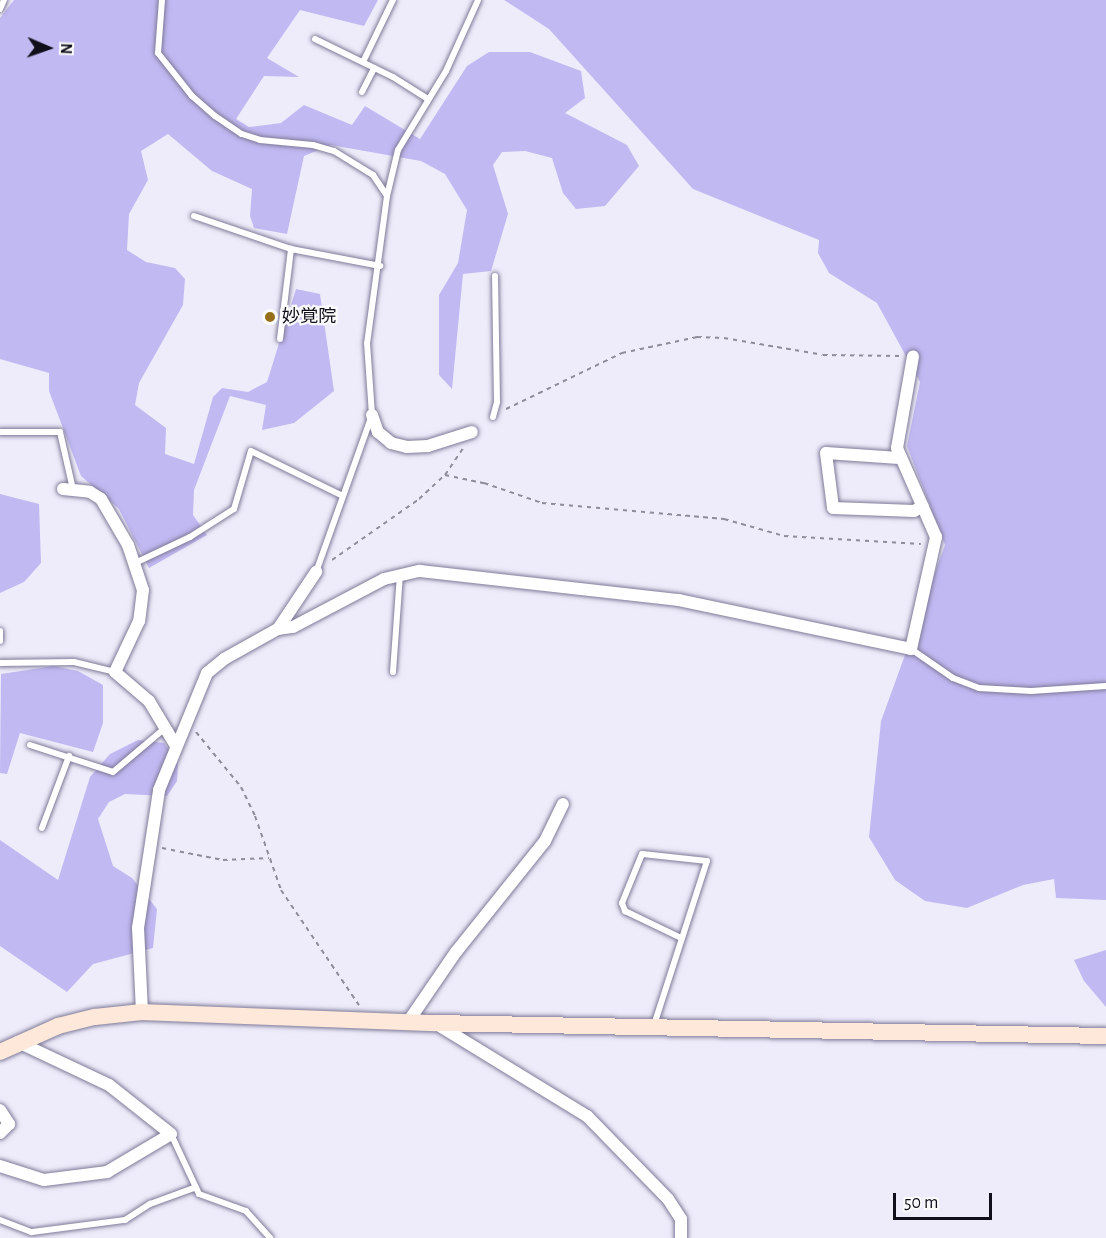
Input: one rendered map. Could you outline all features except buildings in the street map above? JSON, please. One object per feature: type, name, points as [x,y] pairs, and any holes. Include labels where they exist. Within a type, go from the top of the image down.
[{"type":"street","points":[[142,1012],[138,928],[159,790],[207,673],[224,659],[278,629],[293,627],[400,573],[420,571],[679,600],[911,649],[935,545],[931,523],[899,458],[897,448],[913,356]]},
{"type":"street","points":[[372,415],[378,432],[391,443],[407,447],[428,446],[472,432]]},
{"type":"street","points":[[899,458],[826,453],[833,508],[914,511],[923,506]]},
{"type":"street","points":[[68,490],[90,492],[100,499],[128,546],[132,565],[143,590],[139,621],[116,672],[149,701],[176,746]]},
{"type":"street","points":[[278,629],[316,572]]},
{"type":"street","points":[[408,1022],[456,952],[546,841],[563,804]]},
{"type":"street","points":[[0,1052],[18,1042],[95,1017],[142,1012],[434,1023],[1106,1036]]},
{"type":"street","points":[[434,1023],[587,1116],[668,1200],[681,1219],[681,1238]]},
{"type":"street","points":[[0,1166],[44,1180],[107,1172],[171,1134],[109,1085],[18,1042]]},
{"type":"street","points":[[0,1110],[9,1124],[0,1133]]},
{"type":"lane","points":[[0,9],[4,0]]},
{"type":"lane","points":[[162,0],[158,53],[192,96],[215,116],[251,137],[334,151],[373,175],[387,196]]},
{"type":"lane","points":[[363,62],[393,0]]},
{"type":"lane","points":[[316,572],[372,415],[367,343],[380,266],[387,196],[398,150],[446,71],[478,0]]},
{"type":"lane","points":[[315,39],[363,62],[428,99]]},
{"type":"lane","points":[[362,92],[374,68]]},
{"type":"lane","points":[[194,216],[291,249],[380,266]]},
{"type":"lane","points":[[280,339],[291,249]]},
{"type":"lane","points":[[493,417],[497,402],[495,276]]},
{"type":"lane","points":[[0,432],[60,432],[68,490]]},
{"type":"lane","points":[[132,565],[190,537],[234,508],[251,452],[343,496]]},
{"type":"lane","points":[[393,672],[400,573]]},
{"type":"lane","points":[[0,631],[0,641]]},
{"type":"lane","points":[[911,649],[953,678],[980,688],[1031,691],[1106,686]]},
{"type":"lane","points":[[0,663],[74,662],[116,672]]},
{"type":"lane","points":[[30,745],[118,771],[165,728]]},
{"type":"lane","points":[[42,828],[69,756]]},
{"type":"lane","points":[[654,1026],[707,861],[642,854],[622,903],[625,911],[681,938]]},
{"type":"lane","points":[[171,1134],[194,1188],[199,1194],[246,1211],[270,1238]]},
{"type":"lane","points":[[0,1220],[32,1232],[125,1220],[150,1204],[194,1188]]},
{"type":"path","points":[[493,417],[554,383],[622,353],[697,338],[724,338],[824,355],[913,356]]},
{"type":"path","points":[[316,572],[419,499],[445,475],[472,432]]},
{"type":"path","points":[[445,475],[484,483],[542,503],[723,519],[784,536],[935,545]]},
{"type":"path","points":[[186,721],[240,787],[255,816],[281,890],[370,1021]]},
{"type":"path","points":[[149,846],[223,860],[269,858]]},
{"type":"shaded area","points":[[14,0],[378,0],[364,26],[300,10],[267,58],[299,77],[264,76],[236,119],[249,127],[281,123],[304,105],[352,125],[365,106],[420,139],[467,66],[489,52],[530,52],[581,71],[585,98],[565,113],[627,145],[639,166],[605,206],[576,209],[563,193],[552,158],[525,151],[502,152],[493,165],[508,214],[491,271],[463,274],[452,389],[439,375],[439,295],[458,263],[467,210],[445,174],[421,161],[331,145],[304,156],[287,234],[254,228],[250,216],[252,189],[212,171],[168,134],[141,151],[148,180],[129,214],[127,250],[146,262],[175,268],[185,279],[183,305],[139,383],[135,405],[166,428],[165,454],[194,464],[213,397],[222,388],[248,392],[267,382],[296,289],[320,294],[334,391],[294,423],[262,430],[266,405],[230,396],[194,490],[193,515],[207,535],[149,568],[119,509],[81,476],[49,391],[49,373],[0,359],[0,18]]},
{"type":"shaded area","points":[[504,0],[1106,0],[1106,900],[1056,898],[1054,879],[1023,885],[967,908],[925,901],[895,880],[869,837],[881,721],[945,545],[907,446],[920,382],[877,303],[829,273],[818,253],[819,240],[693,189],[549,29]]},
{"type":"shaded area","points":[[0,494],[39,504],[41,563],[24,582],[0,593]]},
{"type":"shaded area","points":[[54,666],[78,671],[103,685],[103,723],[93,752],[20,733],[7,774],[0,773],[1,674]]},
{"type":"shaded area","points":[[138,740],[164,743],[178,764],[177,781],[167,796],[125,794],[109,802],[98,819],[113,866],[132,878],[157,909],[153,948],[93,964],[67,992],[0,946],[0,840],[58,880],[90,777],[110,754]]},
{"type":"shaded area","points":[[1106,950],[1106,1007],[1084,981],[1074,960]]},
{"type":"place","name":"妙覚院","points":[[270,317]]}]
